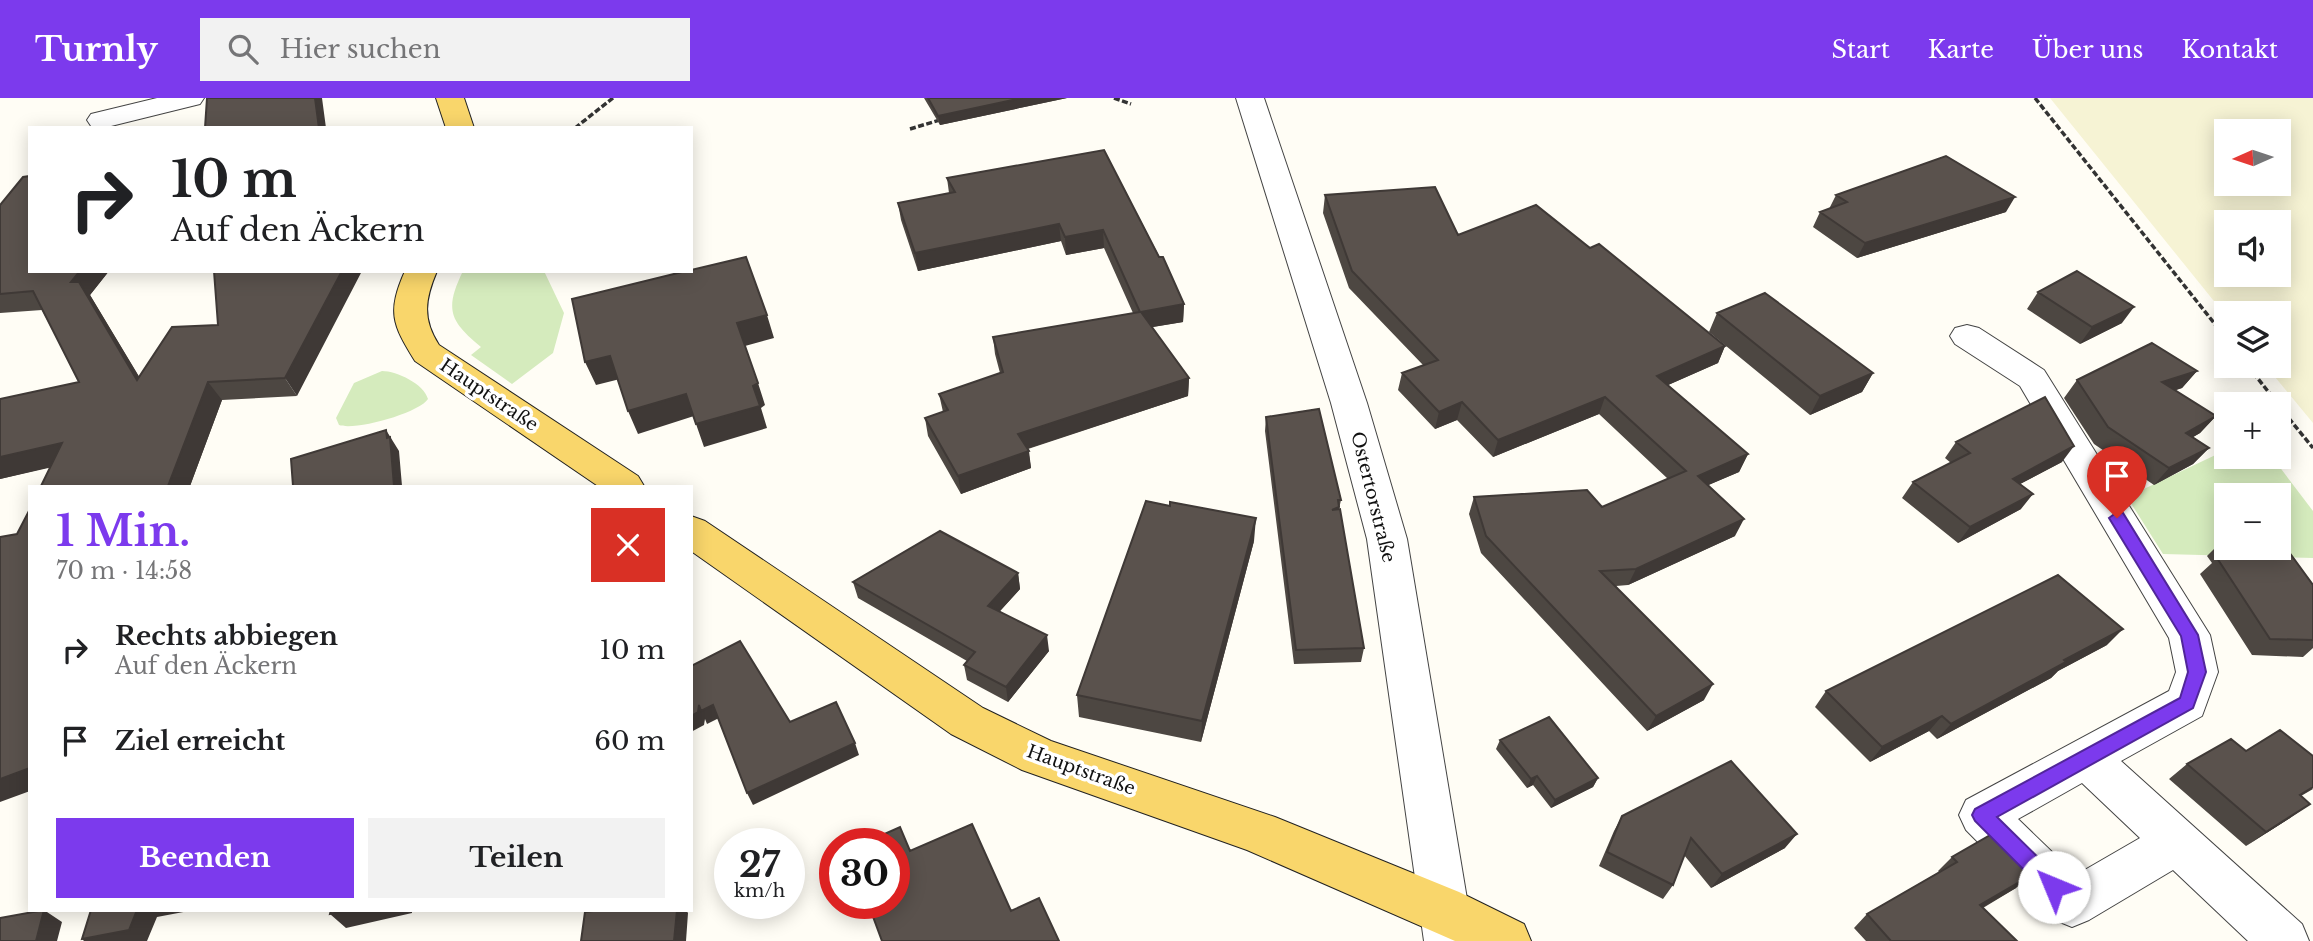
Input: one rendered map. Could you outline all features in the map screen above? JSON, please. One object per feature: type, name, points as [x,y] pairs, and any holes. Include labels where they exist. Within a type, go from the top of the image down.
[{"type":"main road","points":[[450,98],[459,126]]},
{"type":"main road","name":"Hauptstraße","points":[[420,273],[407,317],[412,332],[427,353],[624,485]]},
{"type":"main road","name":"Hauptstraße","points":[[693,532],[978,726],[1038,756],[1258,832],[1446,925],[1506,941]]},
{"type":"street","points":[[101,120],[190,98]]},
{"type":"street","name":"Ostertorstraße","points":[[1250,98],[1349,403],[1387,539],[1446,925]]},
{"type":"street","points":[[1968,336],[2032,378],[2189,635],[2197,672],[2187,703],[1982,815],[2072,905],[2177,842]]},
{"type":"street","points":[[2086,758],[2284,941]]},
{"type":"path","points":[[578,126],[613,98]]},
{"type":"path","points":[[1114,98],[1132,104]]},
{"type":"path","points":[[2035,98],[2214,323]]},
{"type":"path","points":[[910,129],[944,119]]},
{"type":"path","points":[[2257,378],[2269,392]]},
{"type":"path","points":[[2291,420],[2313,448]]},
{"type":"shaded area","points":[[2050,98],[2313,98],[2313,423],[2291,396],[2291,392],[2287,392],[2276,378],[2291,378],[2291,301],[2214,301]]},
{"type":"green space","points":[[462,273],[545,273],[564,313],[553,353],[512,384],[471,355],[481,347],[462,330],[453,314],[453,296]]},
{"type":"green space","points":[[382,371],[409,379],[421,388],[428,399],[413,410],[386,420],[339,425],[336,418],[354,383]]},
{"type":"green space","points":[[2214,456],[2214,469],[2281,469],[2313,511],[2313,558],[2291,557],[2291,483],[2214,483],[2214,555],[2163,554],[2127,497]]},
{"type":"building","points":[[207,98],[315,98],[319,126],[205,126]]},
{"type":"building","points":[[928,98],[1022,98],[938,116]]},
{"type":"building","points":[[1104,150],[1159,257],[1163,257],[1184,304],[1141,312],[1189,378],[1018,434],[1029,451],[958,476],[925,418],[948,410],[939,394],[1003,372],[993,337],[1140,312],[1103,230],[1065,237],[1059,224],[915,253],[898,203],[955,192],[947,178]]},
{"type":"building","points":[[1946,156],[2015,197],[1865,243],[1820,212],[1847,202],[1836,195]]},
{"type":"building","points":[[28,176],[28,273],[78,273],[71,282],[79,282],[137,380],[172,327],[218,325],[214,273],[341,273],[285,378],[208,382],[168,485],[41,485],[62,443],[0,457],[0,399],[79,382],[33,291],[0,294],[0,205],[23,177]]},
{"type":"building","points":[[1435,187],[1458,235],[1536,205],[1590,248],[1599,244],[1725,346],[1657,376],[1748,454],[1698,476],[1744,519],[1636,569],[1600,571],[1713,684],[1656,716],[1486,536],[1474,497],[1587,490],[1602,507],[1686,471],[1605,397],[1498,440],[1462,402],[1439,412],[1402,373],[1438,360],[1352,271],[1325,195]]},
{"type":"building","points":[[746,257],[767,315],[737,323],[758,383],[753,386],[760,406],[696,424],[686,394],[628,411],[610,356],[585,362],[572,299],[678,273],[693,273],[693,270]]},
{"type":"building","points":[[2077,271],[2134,307],[2092,327],[2038,292]]},
{"type":"building","points":[[1765,293],[1873,373],[1820,396],[1717,313]]},
{"type":"building","points":[[2152,343],[2197,371],[2162,382],[2214,415],[2186,433],[2209,448],[2169,468],[2108,427],[2077,380]]},
{"type":"building","points":[[2045,397],[2074,446],[2013,479],[2033,494],[1970,527],[1913,482],[1970,453],[1956,442]]},
{"type":"building","points":[[1319,409],[1341,500],[1338,500],[1339,507],[1332,510],[1340,509],[1364,648],[1296,650],[1266,417]]},
{"type":"building","points":[[386,430],[387,438],[390,437],[394,485],[293,485],[291,459]]},
{"type":"building","points":[[1146,501],[1170,506],[1170,502],[1256,518],[1202,721],[1077,695]]},
{"type":"building","points":[[28,513],[28,769],[0,779],[0,537],[17,534]]},
{"type":"building","points":[[940,531],[1018,573],[988,606],[1047,635],[1006,687],[964,665],[975,652],[853,582]]},
{"type":"building","points":[[2291,555],[2313,585],[2313,640],[2270,639],[2218,560],[2291,560]]},
{"type":"building","points":[[2058,575],[2123,629],[1951,724],[1942,716],[1882,747],[1826,691]]},
{"type":"building","points":[[740,641],[790,722],[836,702],[855,743],[747,793],[713,705],[701,711],[699,705],[698,712],[693,715],[693,665]]},
{"type":"building","points":[[1549,717],[1598,778],[1555,800],[1537,776],[1531,779],[1500,740]]},
{"type":"building","points":[[2280,730],[2313,756],[2313,787],[2300,795],[2310,804],[2266,832],[2187,764],[2231,739],[2246,751]]},
{"type":"building","points":[[1731,761],[1797,834],[1722,874],[1691,838],[1673,885],[1607,852],[1622,816]]},
{"type":"building","points":[[972,824],[1011,911],[1039,898],[1059,941],[882,941],[874,919],[910,919],[910,851]]},
{"type":"building","points":[[1992,834],[2033,874],[1980,905],[2017,941],[1891,941],[1867,914],[1957,862],[1952,857]]},
{"type":"building","points":[[43,912],[36,941],[0,941],[0,918]]},
{"type":"building","points":[[90,912],[136,912],[129,930],[82,939]]},
{"type":"building","points":[[585,912],[677,912],[674,941],[581,941]]},
{"type":"route","points":[[2054,887],[1982,815],[2187,703],[2197,672],[2189,635],[2117,518]]}]
